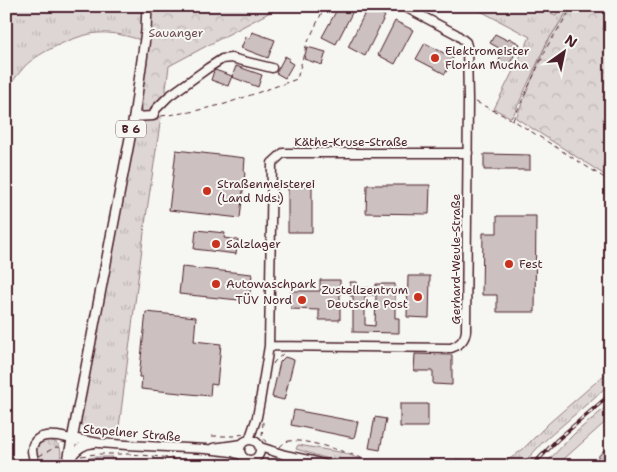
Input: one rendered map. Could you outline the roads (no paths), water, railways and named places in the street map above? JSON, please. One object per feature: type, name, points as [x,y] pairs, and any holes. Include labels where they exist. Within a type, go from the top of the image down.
[{"type":"main road","name":"B 6","points":[[67,466],[73,447],[134,117],[146,31],[147,6]]},
{"type":"street","name":"Gerhard-Weule-Straße","points":[[269,346],[451,348],[461,343],[465,336],[468,50],[466,42],[456,34],[402,6]]},
{"type":"street","points":[[134,117],[153,116],[156,109],[168,96],[222,59],[230,58],[272,68]]},
{"type":"street","name":"Käthe-Kruse-Straße","points":[[269,346],[272,163],[283,153],[468,154]]},
{"type":"street","points":[[252,443],[240,449],[248,462],[257,458],[260,453],[252,443],[255,428],[260,419],[269,346]]},
{"type":"street","points":[[35,462],[32,446],[40,437],[54,436],[73,447],[99,443]]},
{"type":"street","name":"Stapelner Straße","points":[[73,447],[77,439],[99,443],[206,449],[232,452],[248,462]]},
{"type":"street","name":"Stapelner Straße","points":[[73,447],[79,443],[88,444]]},
{"type":"street","name":"Stapelner Straße","points":[[206,449],[252,443],[282,454],[329,466]]},
{"type":"street","points":[[282,454],[304,466]]},
{"type":"street","name":"Stapelner Straße","points":[[259,456],[282,454]]},
{"type":"railway","points":[[532,466],[557,440],[611,394]]},
{"type":"place","name":"Elektromeister Florian Mucha","points":[[435,58]]},
{"type":"place","name":"Straßenmeisterei (Land Nds.)","points":[[207,191]]},
{"type":"place","name":"Salzlager","points":[[216,244]]},
{"type":"place","name":"Fest","points":[[509,264]]},
{"type":"place","name":"Autowaschpark","points":[[216,284]]},
{"type":"place","name":"Zustellzentrum Deutsche Post","points":[[418,297]]},
{"type":"place","name":"TÜV Nord","points":[[302,300]]},
{"type":"park label","name":"Sauanger","points":[[176,33]]}]
